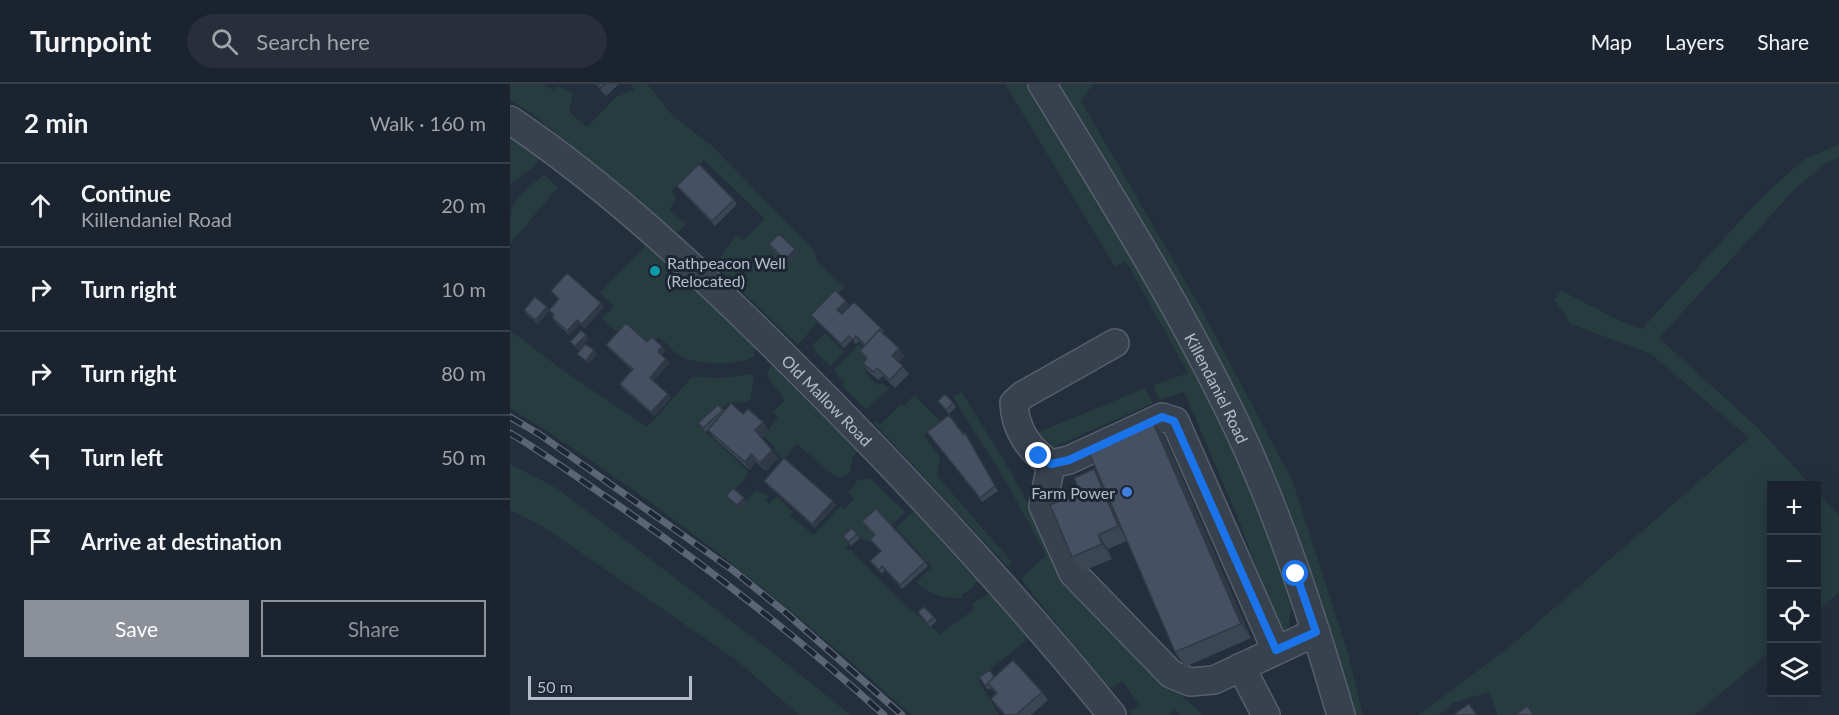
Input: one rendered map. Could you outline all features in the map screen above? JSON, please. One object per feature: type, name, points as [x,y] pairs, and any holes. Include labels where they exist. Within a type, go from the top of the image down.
[{"type":"street","name":"Killendaniel Road","points":[[1042,84],[1215,382],[1270,504],[1316,632],[1341,715]]},
{"type":"street","name":"Old Mallow Road","points":[[510,120],[557,153],[697,272],[865,436],[997,577],[1111,715]]},
{"type":"street","points":[[1115,343],[1014,402],[1014,418],[1021,434],[1039,456],[1051,464],[1069,460],[1162,417],[1174,421],[1276,650]]},
{"type":"street","points":[[1051,464],[1043,506],[1073,573],[1171,674],[1190,682],[1214,680],[1316,632]]},
{"type":"street","points":[[1241,667],[1266,715]]},
{"type":"green space","points":[[510,84],[543,84],[553,90],[557,86],[573,93],[569,112],[587,127],[616,97],[635,90],[631,84],[647,84],[674,117],[711,145],[814,250],[817,262],[845,287],[798,345],[714,265],[737,235],[743,240],[765,219],[704,160],[672,190],[676,199],[669,210],[686,224],[678,233],[532,114],[510,100]]},
{"type":"green space","points":[[1005,84],[1031,84],[1198,370],[1256,495],[1292,599],[1288,635],[1278,625],[1237,516],[1184,392],[1159,400],[1153,385],[1188,373],[1126,261],[1115,267]]},
{"type":"green space","points":[[1056,84],[1093,84],[1081,101],[1199,305],[1293,482],[1349,657],[1363,715],[1354,715],[1338,659],[1278,488]]},
{"type":"green space","points":[[510,134],[541,156],[534,167],[510,184]]},
{"type":"green space","points":[[1839,144],[1839,158],[1826,163],[1797,187],[1659,338],[1758,428],[1807,481],[1767,481],[1767,654],[1695,715],[1497,715],[1490,692],[1453,703],[1439,715],[1418,715],[1507,649],[1749,438],[1651,354],[1571,324],[1554,299],[1562,291],[1622,322],[1642,329],[1760,199],[1803,160]]},
{"type":"green space","points":[[544,175],[558,187],[510,244],[514,204],[524,191]]},
{"type":"green space","points":[[648,243],[755,344],[754,357],[728,363],[707,363],[688,359],[677,354],[659,337],[650,346],[621,336],[602,318],[614,306],[600,293]]},
{"type":"green space","points":[[510,330],[561,369],[647,427],[692,377],[722,378],[751,374],[754,376],[750,400],[743,403],[729,402],[701,427],[748,471],[746,478],[727,498],[740,509],[756,491],[769,496],[765,501],[769,504],[777,496],[793,512],[790,516],[814,535],[841,506],[844,509],[854,499],[848,492],[858,480],[870,478],[905,512],[873,543],[860,538],[855,532],[846,540],[849,544],[844,549],[851,550],[899,600],[940,634],[973,610],[972,603],[988,594],[994,595],[1030,637],[978,679],[999,715],[911,715],[767,592],[667,514],[510,408]]},
{"type":"green space","points":[[825,333],[845,352],[830,366],[811,346]]},
{"type":"green space","points":[[859,344],[869,355],[873,366],[866,373],[877,385],[882,383],[889,389],[866,410],[842,385],[845,382],[834,370]]},
{"type":"green space","points":[[775,365],[857,446],[858,451],[852,458],[850,473],[841,478],[833,475],[797,444],[784,460],[763,436],[778,418],[773,412],[785,400],[767,375],[770,367]]},
{"type":"green space","points":[[1145,388],[1153,403],[1050,449],[1032,435]]},
{"type":"green space","points":[[962,392],[1012,474],[1066,576],[1147,672],[1151,668],[1203,715],[1180,715],[1175,710],[1169,715],[1132,715],[1129,712],[1140,705],[1122,681],[1109,690],[1021,579],[1046,555],[1008,485],[953,397]]},
{"type":"green space","points":[[914,395],[940,421],[924,435],[940,457],[937,476],[1011,561],[1009,568],[874,423],[876,421],[881,424]]},
{"type":"green space","points":[[510,464],[558,489],[851,715],[799,715],[736,660],[544,527],[510,510]]},
{"type":"green space","points":[[1821,496],[1839,516],[1839,592],[1821,608]]},
{"type":"green space","points":[[914,511],[977,581],[971,589],[961,595],[963,598],[938,595],[916,582],[932,567],[896,528]]},
{"type":"building","points":[[699,164],[734,200],[712,221],[677,186]]},
{"type":"building","points":[[779,234],[795,249],[785,260],[769,244]]},
{"type":"building","points":[[567,273],[601,303],[582,324],[577,320],[567,331],[552,317],[554,315],[549,310],[559,299],[551,291]]},
{"type":"building","points":[[835,290],[846,301],[837,310],[842,314],[854,302],[881,328],[865,345],[856,336],[853,340],[849,336],[841,344],[811,315]]},
{"type":"building","points":[[535,297],[547,307],[535,320],[524,310]]},
{"type":"building","points":[[626,323],[647,342],[652,337],[662,346],[658,352],[666,359],[650,378],[668,394],[651,412],[620,384],[633,369],[606,345]]},
{"type":"building","points":[[581,330],[586,335],[575,346],[570,342]]},
{"type":"building","points":[[879,330],[899,348],[892,356],[903,366],[890,380],[877,368],[873,372],[863,363],[867,358],[860,351]]},
{"type":"building","points":[[585,344],[594,350],[586,361],[577,354]]},
{"type":"building","points":[[945,394],[953,403],[946,410],[938,401]]},
{"type":"building","points":[[731,403],[743,414],[748,409],[763,422],[755,430],[772,450],[760,463],[751,454],[745,462],[708,430]]},
{"type":"building","points":[[718,405],[723,410],[703,428],[698,423]]},
{"type":"building","points":[[949,415],[963,434],[965,433],[995,486],[980,498],[927,432]]},
{"type":"building","points":[[1152,420],[1241,624],[1175,652],[1087,448]]},
{"type":"building","points":[[784,458],[833,501],[812,524],[764,481]]},
{"type":"building","points":[[1094,469],[1118,526],[1098,535],[1102,544],[1072,557],[1050,505],[1080,492],[1074,478]]},
{"type":"building","points":[[733,488],[744,498],[737,505],[726,496]]},
{"type":"building","points":[[876,509],[925,562],[900,585],[882,566],[879,570],[870,561],[881,551],[870,539],[875,535],[862,521]]},
{"type":"building","points":[[852,528],[857,534],[848,542],[843,536]]},
{"type":"building","points":[[924,607],[934,617],[927,623],[918,612]]},
{"type":"building","points":[[1013,660],[1042,692],[1016,715],[1005,715],[991,699],[997,693],[988,683]]},
{"type":"building","points":[[990,670],[994,677],[985,686],[979,677]]},
{"type":"building","points":[[1469,704],[1477,715],[1453,715]]},
{"type":"building","points":[[1527,706],[1534,715],[1515,715]]},
{"type":"railway","points":[[510,417],[539,434],[734,571],[785,612],[902,715]]},
{"type":"railway","points":[[510,433],[612,501],[718,577],[819,658],[884,715]]},
{"type":"place","name":"Rathpeacon Well (Relocated)","points":[[655,271]]},
{"type":"place","name":"Farm Power","points":[[1127,492]]},
{"type":"route","points":[[1039,456],[1051,464],[1069,460],[1162,417],[1174,421],[1180,430],[1276,650],[1316,632],[1296,574]]}]
